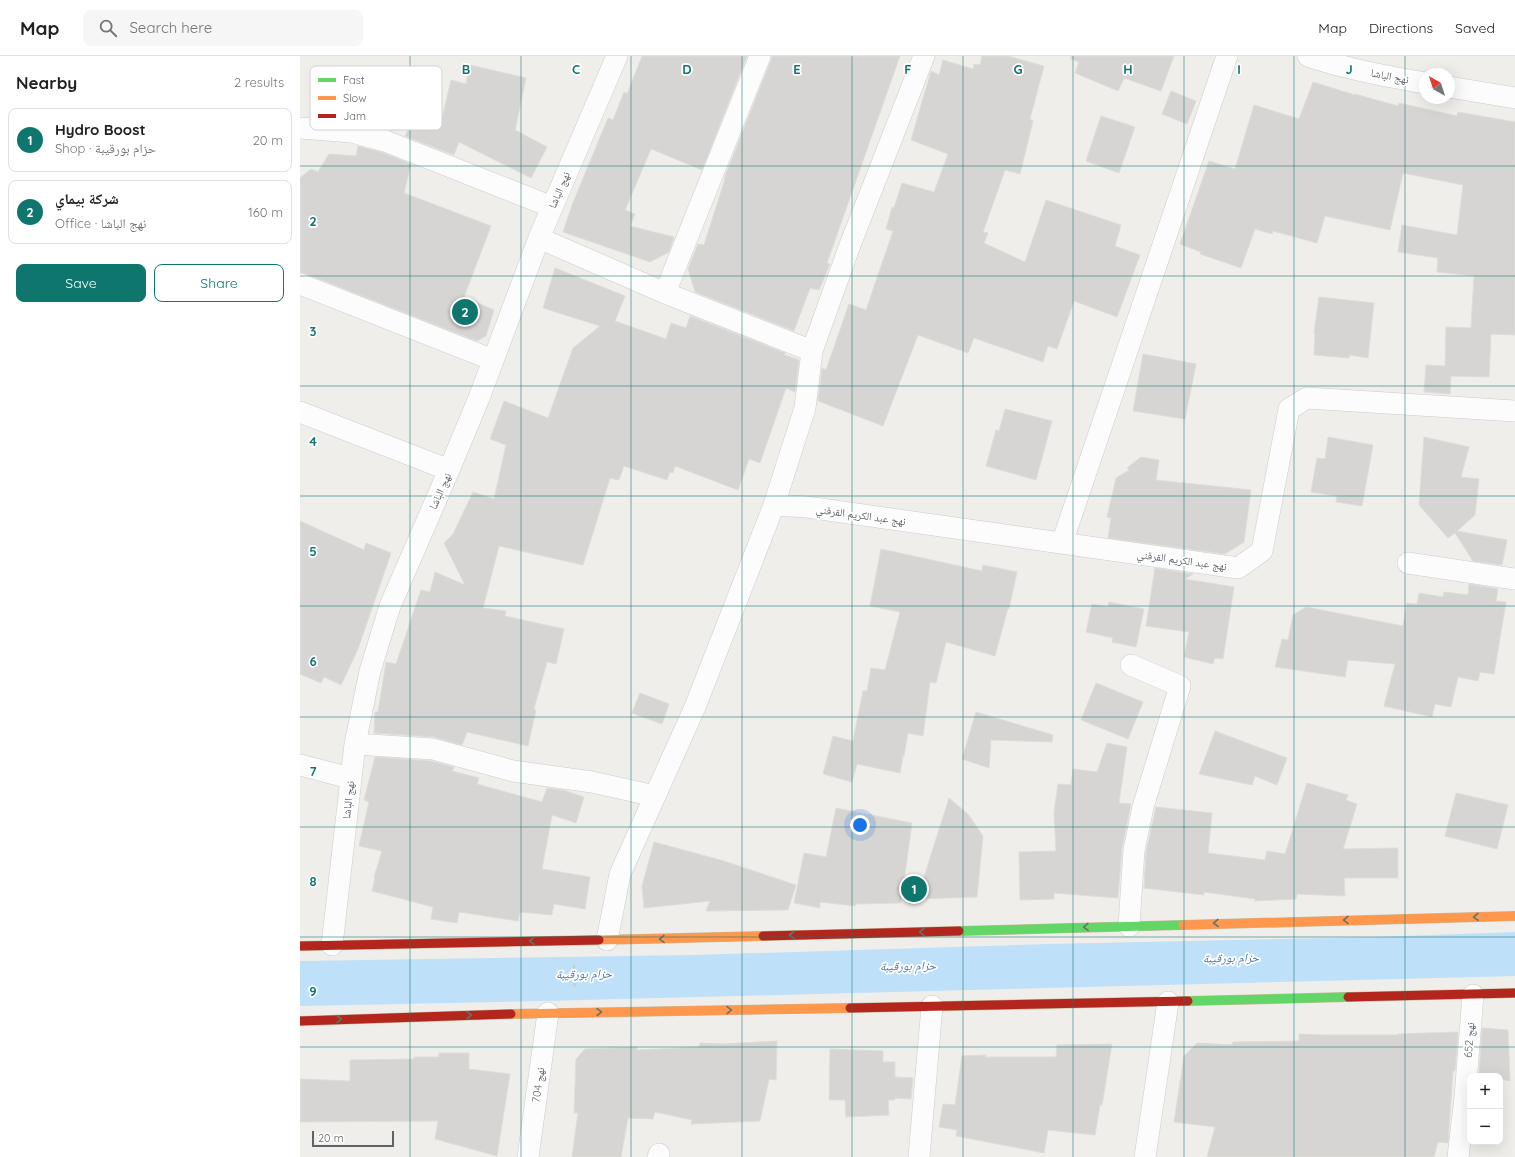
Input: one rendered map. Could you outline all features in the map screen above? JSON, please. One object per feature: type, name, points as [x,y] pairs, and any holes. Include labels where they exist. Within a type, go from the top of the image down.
[{"type":"highway","points":[[300,946],[607,940],[1515,916]]},
{"type":"highway","points":[[300,1021],[548,1013],[1515,994]]},
{"type":"street","name":"نهج الباشا","points":[[332,945],[355,744],[370,671],[390,606],[449,470],[493,360],[539,238],[617,56]]},
{"type":"street","points":[[665,293],[760,56]]},
{"type":"street","points":[[607,940],[620,874],[695,707],[774,505],[805,408],[812,351],[850,245],[924,56]]},
{"type":"street","points":[[1062,544],[1227,56]]},
{"type":"street","name":"نهج الباشا","points":[[1308,56],[1326,62],[1380,75],[1419,82]]},
{"type":"street","points":[[1455,88],[1515,98]]},
{"type":"street","points":[[301,130],[352,132],[384,141],[552,207]]},
{"type":"street","points":[[539,238],[665,293],[812,351]]},
{"type":"street","points":[[300,284],[493,360]]},
{"type":"street","name":"نهج عبد الكريم القرقني","points":[[774,505],[807,507],[1238,568],[1262,551],[1289,409],[1307,398],[1515,411]]},
{"type":"street","points":[[300,412],[449,470]]},
{"type":"street","points":[[1408,563],[1515,579]]},
{"type":"street","points":[[1129,926],[1134,850],[1142,806],[1180,686],[1131,665]]},
{"type":"street","points":[[355,744],[433,749],[512,771],[592,782],[655,796]]},
{"type":"street","points":[[300,765],[350,778]]},
{"type":"street","name":"نهج 652","points":[[1458,1157],[1465,1097],[1473,995]]},
{"type":"street","points":[[1145,1157],[1168,1002]]},
{"type":"street","points":[[919,1157],[932,1006]]},
{"type":"street","name":"نهج 704","points":[[528,1157],[548,1013]]},
{"type":"path","points":[[574,962],[575,994]]},
{"type":"water","name":"حزام بورقيبة","points":[[1515,932],[1515,976],[300,1006],[300,961],[694,955]]},
{"type":"building","points":[[642,56],[747,56],[702,170],[651,149],[625,210],[635,214],[630,226],[674,237],[669,252],[650,262],[563,232],[572,205],[608,118],[613,120],[624,92],[627,94]]},
{"type":"building","points":[[772,56],[900,56],[827,263],[830,264],[819,290],[810,288],[794,331],[695,292],[688,269],[698,244],[704,245],[724,179]]},
{"type":"building","points":[[982,56],[1008,56],[1044,66],[1030,119],[1033,121],[1020,174],[1005,170],[983,232],[988,233],[984,243],[1025,262],[1046,200],[1121,225],[1115,246],[1140,255],[1117,317],[1074,301],[1057,349],[1048,346],[1043,362],[974,338],[968,353],[918,335],[883,426],[818,401],[822,368],[826,370],[849,304],[866,310],[893,231],[886,229],[892,207],[894,208],[902,183],[934,192],[948,154],[911,140],[931,71],[939,75],[943,60],[973,69],[974,64],[980,65]]},
{"type":"building","points":[[1071,56],[1174,56],[1161,91],[1124,78],[1118,91],[1075,73],[1079,62],[1071,59]]},
{"type":"building","points":[[470,65],[526,78],[515,130],[547,147],[531,178],[459,142],[454,155],[405,136],[408,130],[442,130],[442,119],[451,80],[466,84]]},
{"type":"building","points":[[1313,82],[1398,106],[1399,103],[1457,116],[1458,112],[1515,122],[1515,335],[1491,334],[1489,377],[1451,376],[1450,394],[1424,392],[1426,365],[1445,366],[1446,327],[1471,328],[1474,276],[1437,272],[1438,258],[1398,252],[1402,225],[1457,235],[1463,185],[1403,173],[1390,230],[1325,216],[1317,243],[1273,231],[1272,234],[1255,229],[1241,268],[1200,254],[1201,252],[1180,244],[1209,161],[1235,169],[1254,105],[1299,119]]},
{"type":"building","points":[[1171,91],[1196,101],[1187,124],[1162,114]]},
{"type":"building","points":[[1101,116],[1135,127],[1119,173],[1086,161]]},
{"type":"building","points":[[358,146],[381,152],[411,164],[404,193],[491,226],[464,297],[494,310],[486,336],[477,341],[300,272],[300,178],[311,169],[318,172],[329,154],[356,156]]},
{"type":"building","points":[[555,268],[625,296],[615,321],[666,339],[671,323],[686,328],[690,316],[785,353],[785,355],[799,360],[795,392],[786,388],[760,463],[749,459],[738,490],[675,466],[673,473],[670,472],[667,480],[624,466],[619,480],[610,478],[583,565],[499,546],[483,608],[506,611],[505,616],[564,629],[556,664],[547,662],[534,709],[536,710],[528,746],[467,732],[462,745],[434,737],[374,733],[375,712],[378,712],[386,662],[396,664],[421,590],[430,592],[435,572],[465,585],[444,543],[453,534],[473,492],[494,499],[506,445],[490,439],[504,401],[548,418],[573,348],[600,326],[543,308]]},
{"type":"building","points":[[1319,297],[1374,303],[1368,358],[1350,355],[1349,358],[1314,355],[1314,333]]},
{"type":"building","points":[[1143,354],[1196,364],[1185,419],[1133,411]]},
{"type":"building","points":[[1005,409],[1052,421],[1036,480],[986,466],[996,430],[999,431]]},
{"type":"building","points":[[1328,437],[1373,445],[1362,506],[1336,502],[1337,496],[1311,492],[1317,458],[1325,459]]},
{"type":"building","points":[[1424,437],[1469,447],[1461,477],[1479,479],[1475,515],[1457,531],[1507,540],[1502,565],[1473,561],[1455,533],[1448,538],[1419,505]]},
{"type":"building","points":[[1141,457],[1159,460],[1156,480],[1251,490],[1244,542],[1225,554],[1108,538],[1111,518],[1107,517],[1116,478],[1129,470],[1127,468]]},
{"type":"building","points":[[300,521],[364,550],[366,543],[391,553],[358,649],[341,685],[324,677],[321,683],[300,674]]},
{"type":"building","points":[[881,549],[982,571],[983,565],[1017,572],[1009,609],[1008,608],[995,656],[946,642],[936,683],[930,682],[923,736],[908,733],[904,756],[901,755],[903,757],[900,773],[857,764],[852,782],[823,774],[833,736],[853,741],[863,691],[867,691],[871,668],[885,670],[900,612],[870,606]]},
{"type":"building","points":[[1155,568],[1193,574],[1185,579],[1234,587],[1223,659],[1215,658],[1213,664],[1184,657],[1189,632],[1146,626]]},
{"type":"building","points":[[1469,584],[1498,589],[1496,601],[1506,602],[1494,674],[1480,672],[1478,681],[1458,677],[1451,707],[1435,704],[1432,717],[1384,706],[1395,664],[1348,660],[1345,677],[1275,667],[1282,639],[1288,640],[1293,615],[1306,607],[1403,626],[1407,603],[1417,604],[1419,593],[1443,597],[1444,592],[1468,595]]},
{"type":"building","points":[[1109,602],[1144,609],[1136,647],[1112,642],[1113,638],[1086,632],[1092,604],[1108,607]]},
{"type":"building","points":[[1096,683],[1143,702],[1128,739],[1081,720]]},
{"type":"building","points":[[640,693],[669,704],[662,724],[632,713]]},
{"type":"building","points":[[976,712],[1053,735],[1052,742],[991,740],[989,768],[962,759]]},
{"type":"building","points":[[1215,731],[1287,758],[1277,785],[1255,776],[1252,785],[1199,774]]},
{"type":"building","points":[[1107,743],[1127,747],[1119,803],[1131,804],[1122,848],[1118,898],[1054,893],[1054,899],[1020,900],[1019,852],[1056,851],[1054,813],[1058,784],[1071,785],[1073,769],[1097,772]]},
{"type":"building","points":[[375,757],[431,761],[454,767],[452,771],[479,778],[477,784],[542,802],[547,788],[563,790],[584,797],[576,823],[552,815],[542,869],[590,877],[585,909],[554,904],[552,915],[520,912],[518,921],[459,912],[457,923],[431,919],[433,907],[372,891],[374,877],[382,851],[359,846],[369,802],[364,800]]},
{"type":"building","points":[[1307,783],[1348,795],[1346,800],[1357,804],[1343,849],[1398,848],[1398,878],[1344,878],[1345,896],[1297,894],[1296,899],[1255,901],[1255,899],[1204,892],[1204,895],[1144,888],[1146,852],[1156,807],[1212,813],[1208,853],[1265,860],[1267,851],[1285,854]]},
{"type":"building","points":[[1456,793],[1508,805],[1497,849],[1445,836]]},
{"type":"building","points":[[949,798],[968,814],[983,836],[977,897],[917,899]]},
{"type":"building","points":[[836,808],[912,823],[901,903],[856,904],[855,906],[820,902],[820,908],[794,903],[804,853],[826,857]]},
{"type":"building","points":[[654,842],[724,861],[796,885],[788,910],[706,911],[710,901],[644,908],[642,886]]},
{"type":"building","points":[[1482,1028],[1508,1030],[1510,1081],[1503,1080],[1503,1073],[1479,1073]]},
{"type":"building","points":[[1458,1032],[1455,1071],[1453,1071],[1448,1143],[1438,1142],[1434,1157],[1207,1157],[1215,1127],[1174,1122],[1184,1056],[1197,1043],[1232,1045],[1233,1042],[1299,1041],[1299,1034],[1398,1035]]},
{"type":"building","points":[[777,1041],[776,1080],[769,1079],[760,1121],[691,1124],[692,1120],[655,1112],[653,1119],[628,1118],[621,1157],[572,1157],[578,1113],[574,1113],[576,1059],[585,1049],[637,1047],[637,1050],[699,1047],[700,1043],[722,1044]]},
{"type":"building","points":[[1112,1044],[1102,1105],[1100,1105],[1095,1135],[1048,1130],[1044,1153],[956,1136],[957,1130],[939,1127],[943,1104],[955,1105],[962,1056],[986,1055],[985,1057],[1056,1057],[1057,1045]]},
{"type":"building","points":[[830,1049],[883,1051],[883,1062],[895,1062],[895,1077],[913,1078],[911,1099],[895,1098],[895,1100],[888,1100],[889,1115],[846,1117],[845,1100],[829,1100]]},
{"type":"building","points":[[439,1053],[469,1053],[469,1069],[510,1074],[497,1156],[435,1139],[438,1121],[300,1122],[300,1079],[350,1081],[350,1060],[414,1059],[414,1057],[439,1057]]},
{"type":"traffic: fast","points":[[959,931],[1183,925]]},
{"type":"traffic: fast","points":[[1188,1001],[1348,997]]},
{"type":"traffic: slow","points":[[1183,925],[1515,916]]},
{"type":"traffic: slow","points":[[599,940],[763,936]]},
{"type":"traffic: slow","points":[[511,1014],[850,1008]]},
{"type":"traffic: jam","points":[[763,936],[959,931]]},
{"type":"traffic: jam","points":[[300,946],[599,940]]},
{"type":"traffic: jam","points":[[1348,997],[1515,993]]},
{"type":"traffic: jam","points":[[850,1008],[1188,1001]]},
{"type":"traffic: jam","points":[[300,1021],[511,1014]]},
{"type":"place","name":"شركة بيماي","points":[[465,312]]},
{"type":"place","name":"Hydro Boost","points":[[914,889]]}]
